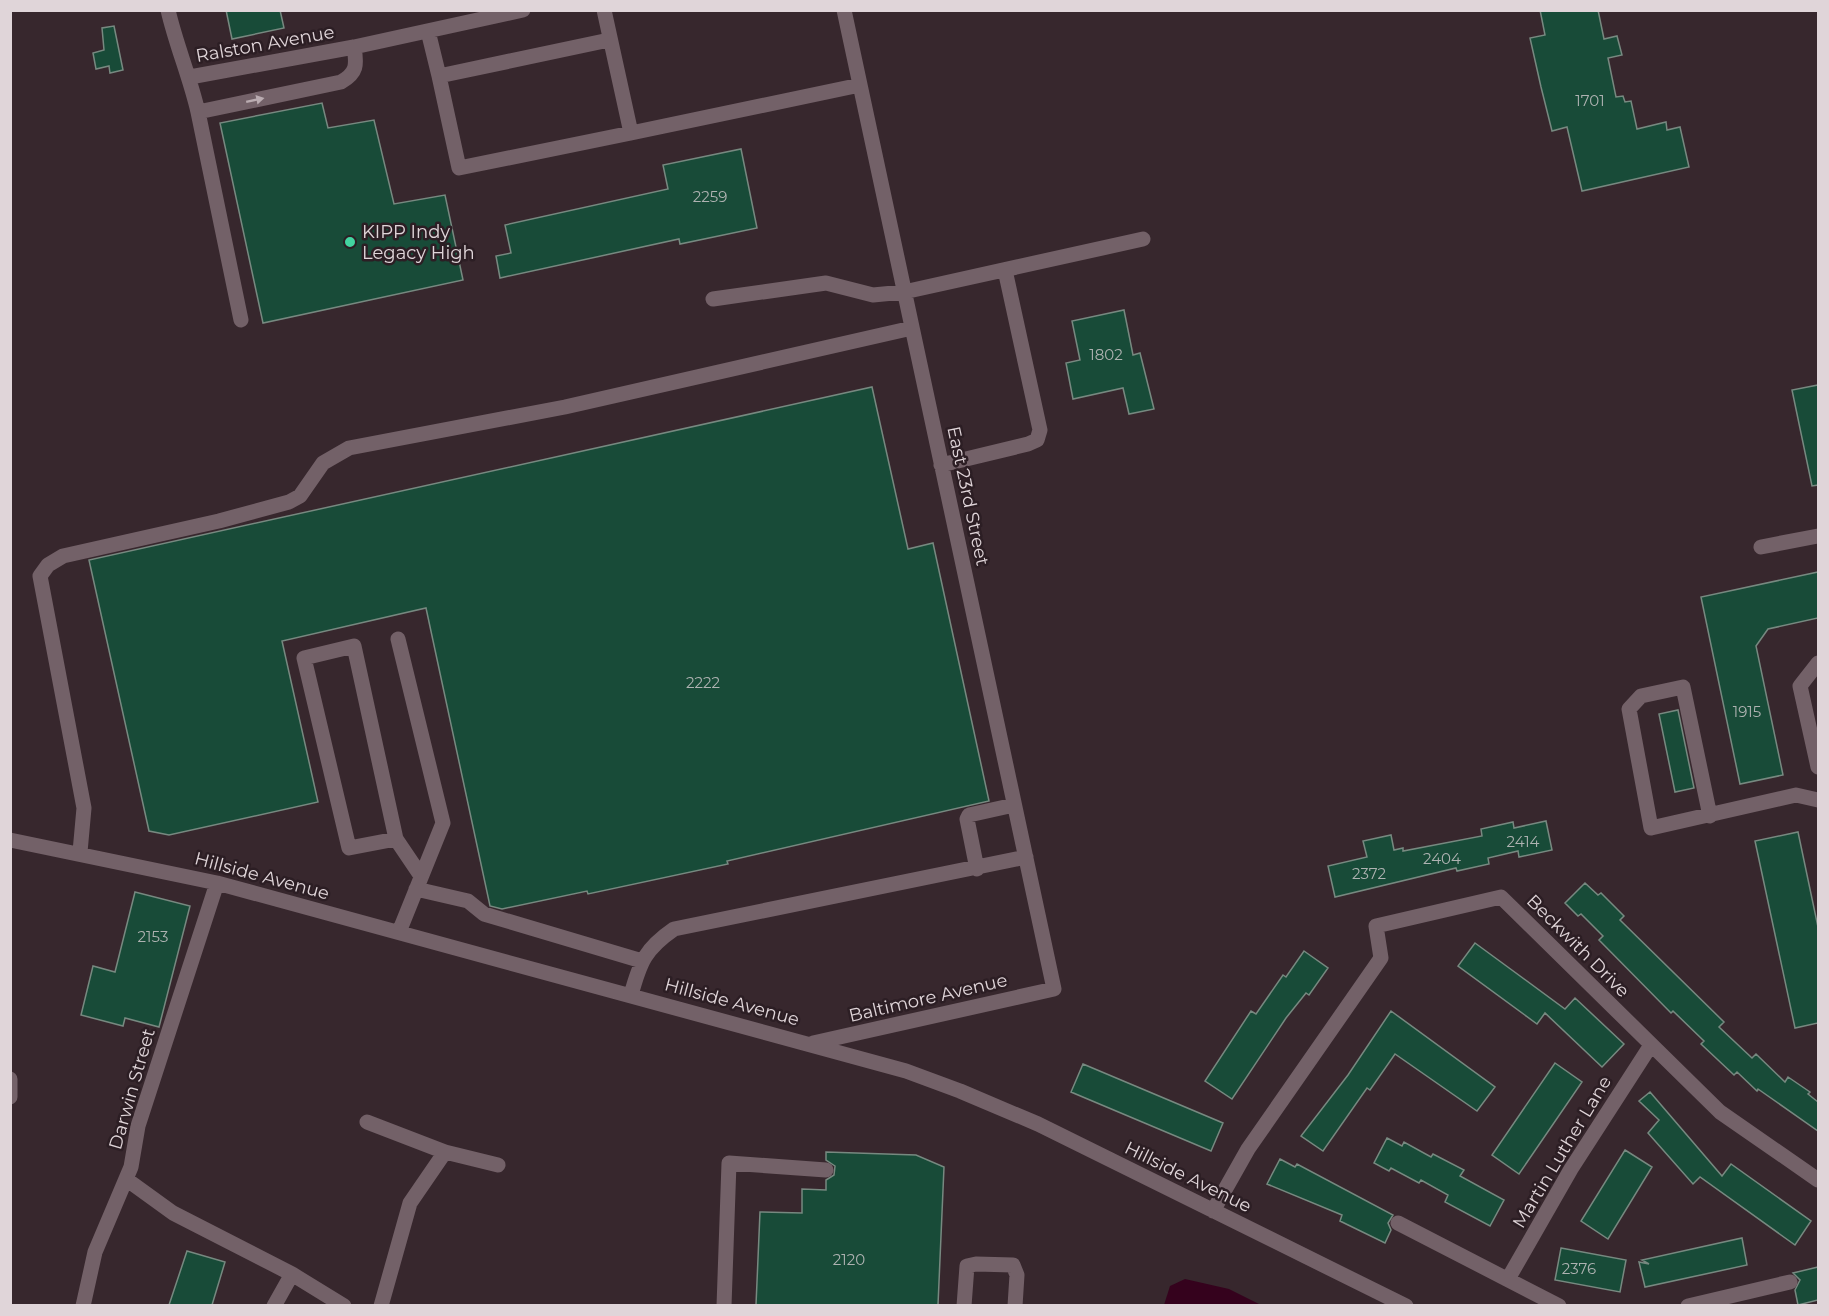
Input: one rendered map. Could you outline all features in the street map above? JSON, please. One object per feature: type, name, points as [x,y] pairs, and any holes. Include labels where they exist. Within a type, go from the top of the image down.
[{"type":"street","points":[[168,10],[177,48],[190,77],[241,320]]},
{"type":"street","name":"Ralston Avenue","points":[[190,77],[428,31],[452,18],[523,10]]},
{"type":"street","points":[[604,10],[631,134]]},
{"type":"street","name":"East 23rd Street","points":[[844,10],[1054,989]]},
{"type":"street","points":[[428,31],[459,168],[860,85]]},
{"type":"street","points":[[439,76],[609,40]]},
{"type":"street","points":[[198,112],[341,82],[352,76],[357,66],[354,47]]},
{"type":"street","points":[[713,299],[826,284],[873,295],[904,292],[1143,239]]},
{"type":"street","points":[[941,465],[1037,440],[1040,430],[1005,270]]},
{"type":"street","points":[[80,852],[84,808],[40,576],[48,565],[63,556],[219,521],[290,502],[300,496],[323,463],[349,448],[565,407],[912,328]]},
{"type":"street","points":[[1761,547],[1818,536]]},
{"type":"street","points":[[398,639],[443,823],[399,932]]},
{"type":"street","points":[[396,839],[349,848],[304,658],[354,646],[396,839],[419,883],[468,901],[484,914],[642,961]]},
{"type":"street","points":[[1818,663],[1800,686],[1818,767]]},
{"type":"street","points":[[1710,816],[1683,687],[1641,696],[1629,709],[1651,828],[1710,816],[1796,795],[1818,800]]},
{"type":"street","points":[[976,869],[966,819],[969,816],[1014,805]]},
{"type":"street","name":"Hillside Avenue","points":[[10,840],[80,852],[217,883],[906,1071],[1038,1124],[1406,1305]]},
{"type":"street","points":[[631,995],[642,961],[656,941],[674,929],[1026,858]]},
{"type":"street","name":"Darwin Street","points":[[83,1305],[95,1252],[126,1179],[138,1126],[217,883]]},
{"type":"street","name":"Beckwith Drive","points":[[1213,1211],[1248,1149],[1381,958],[1376,926],[1501,897],[1720,1112],[1818,1180]]},
{"type":"street","name":"Baltimore Avenue","points":[[810,1044],[1054,989]]},
{"type":"street","name":"Martin Luther Lane","points":[[1508,1279],[1571,1169],[1651,1045]]},
{"type":"street","points":[[10,1078],[10,1096]]},
{"type":"street","points":[[367,1122],[445,1152],[498,1165]]},
{"type":"street","points":[[381,1305],[410,1203],[445,1152]]},
{"type":"street","points":[[724,1305],[729,1163],[826,1170]]},
{"type":"street","points":[[126,1179],[173,1213],[292,1274],[344,1305]]},
{"type":"street","points":[[1398,1223],[1559,1305]]},
{"type":"street","points":[[964,1305],[967,1266],[976,1264],[1013,1265],[1017,1275],[1015,1305]]},
{"type":"street","points":[[274,1305],[292,1274]]},
{"type":"street","points":[[1688,1305],[1790,1281]]},
{"type":"shaded area","points":[[1185,1279],[1229,1289],[1261,1305],[1164,1305],[1170,1286]]},
{"type":"building","points":[[226,10],[280,10],[284,28],[232,39]]},
{"type":"building","points":[[1540,10],[1598,10],[1604,39],[1617,36],[1622,55],[1608,58],[1616,97],[1623,96],[1625,102],[1631,101],[1637,129],[1666,122],[1667,130],[1680,127],[1689,167],[1582,191],[1567,127],[1552,131],[1541,87],[1530,38],[1545,35]]},
{"type":"building","points":[[114,26],[123,70],[110,73],[109,66],[96,69],[93,53],[104,50],[102,28]]},
{"type":"building","name":"KIPP Indy Legacy High","points":[[322,103],[328,128],[374,120],[394,204],[445,195],[463,280],[263,323],[220,123]]},
{"type":"building","points":[[741,149],[757,228],[680,244],[679,239],[500,278],[496,256],[511,253],[505,225],[668,189],[663,165]]},
{"type":"building","points":[[1124,310],[1133,355],[1140,353],[1154,409],[1129,414],[1123,388],[1073,399],[1066,363],[1080,360],[1072,321]]},
{"type":"building","points":[[1818,385],[1818,485],[1812,486],[1792,390]]},
{"type":"building","points":[[872,387],[908,549],[933,543],[989,801],[727,861],[728,864],[588,894],[587,891],[502,909],[490,906],[426,608],[282,641],[318,802],[169,835],[149,831],[89,560]]},
{"type":"building","points":[[1818,572],[1818,618],[1768,629],[1756,646],[1783,775],[1740,784],[1701,597]]},
{"type":"building","points":[[1678,710],[1694,788],[1675,792],[1659,714]]},
{"type":"building","points":[[1546,821],[1552,850],[1519,857],[1518,851],[1488,858],[1489,864],[1457,871],[1456,868],[1335,897],[1328,866],[1367,857],[1363,841],[1391,835],[1394,850],[1403,848],[1403,851],[1482,836],[1481,829],[1513,822],[1514,828]]},
{"type":"building","points":[[1798,832],[1818,927],[1818,1023],[1795,1028],[1755,841]]},
{"type":"building","points":[[1585,883],[1598,895],[1601,893],[1624,916],[1620,920],[1724,1022],[1719,1027],[1752,1058],[1756,1054],[1785,1082],[1788,1077],[1810,1092],[1808,1094],[1818,1102],[1818,1131],[1758,1089],[1757,1091],[1737,1072],[1734,1075],[1701,1044],[1704,1041],[1673,1011],[1671,1013],[1599,940],[1603,936],[1581,914],[1578,916],[1565,903]]},
{"type":"building","points":[[135,892],[190,906],[159,1027],[125,1018],[123,1026],[81,1015],[93,966],[115,972]]},
{"type":"building","points":[[1475,943],[1565,1009],[1575,998],[1624,1044],[1602,1067],[1545,1013],[1537,1024],[1458,966]]},
{"type":"building","points":[[1304,951],[1328,968],[1309,995],[1306,993],[1286,1018],[1232,1099],[1205,1081],[1251,1011],[1256,1014],[1283,975],[1286,977]]},
{"type":"building","points":[[1391,1011],[1495,1087],[1477,1111],[1395,1054],[1370,1090],[1367,1088],[1323,1151],[1301,1136],[1348,1075]]},
{"type":"building","points":[[1555,1063],[1582,1082],[1519,1174],[1492,1155]]},
{"type":"building","points":[[1083,1064],[1223,1123],[1211,1151],[1071,1092]]},
{"type":"building","points":[[1650,1092],[1722,1176],[1731,1164],[1811,1221],[1795,1245],[1700,1177],[1693,1184],[1648,1133],[1659,1120],[1639,1101]]},
{"type":"building","points":[[1387,1138],[1402,1146],[1404,1142],[1431,1157],[1433,1154],[1464,1170],[1460,1176],[1504,1200],[1490,1226],[1445,1202],[1448,1195],[1421,1180],[1419,1183],[1391,1168],[1389,1171],[1374,1163]]},
{"type":"building","points":[[1625,1150],[1652,1167],[1608,1239],[1581,1221]]},
{"type":"building","points":[[826,1152],[916,1155],[944,1167],[938,1305],[756,1305],[760,1212],[802,1213],[802,1189],[826,1190],[826,1180],[834,1175],[835,1166],[826,1160]]},
{"type":"building","points":[[1280,1159],[1295,1167],[1297,1164],[1393,1215],[1388,1223],[1391,1230],[1385,1243],[1340,1221],[1342,1215],[1267,1184]]},
{"type":"building","points":[[1742,1238],[1747,1265],[1645,1287],[1639,1262],[1649,1264],[1642,1260]]},
{"type":"building","points":[[1561,1248],[1626,1260],[1620,1292],[1555,1280]]},
{"type":"building","points":[[187,1251],[225,1262],[212,1305],[169,1305]]},
{"type":"building","points":[[1818,1267],[1818,1300],[1798,1305],[1795,1290],[1800,1280],[1793,1273]]},
{"type":"place","name":"KIPP Indy Legacy High","points":[[350,242]]}]
